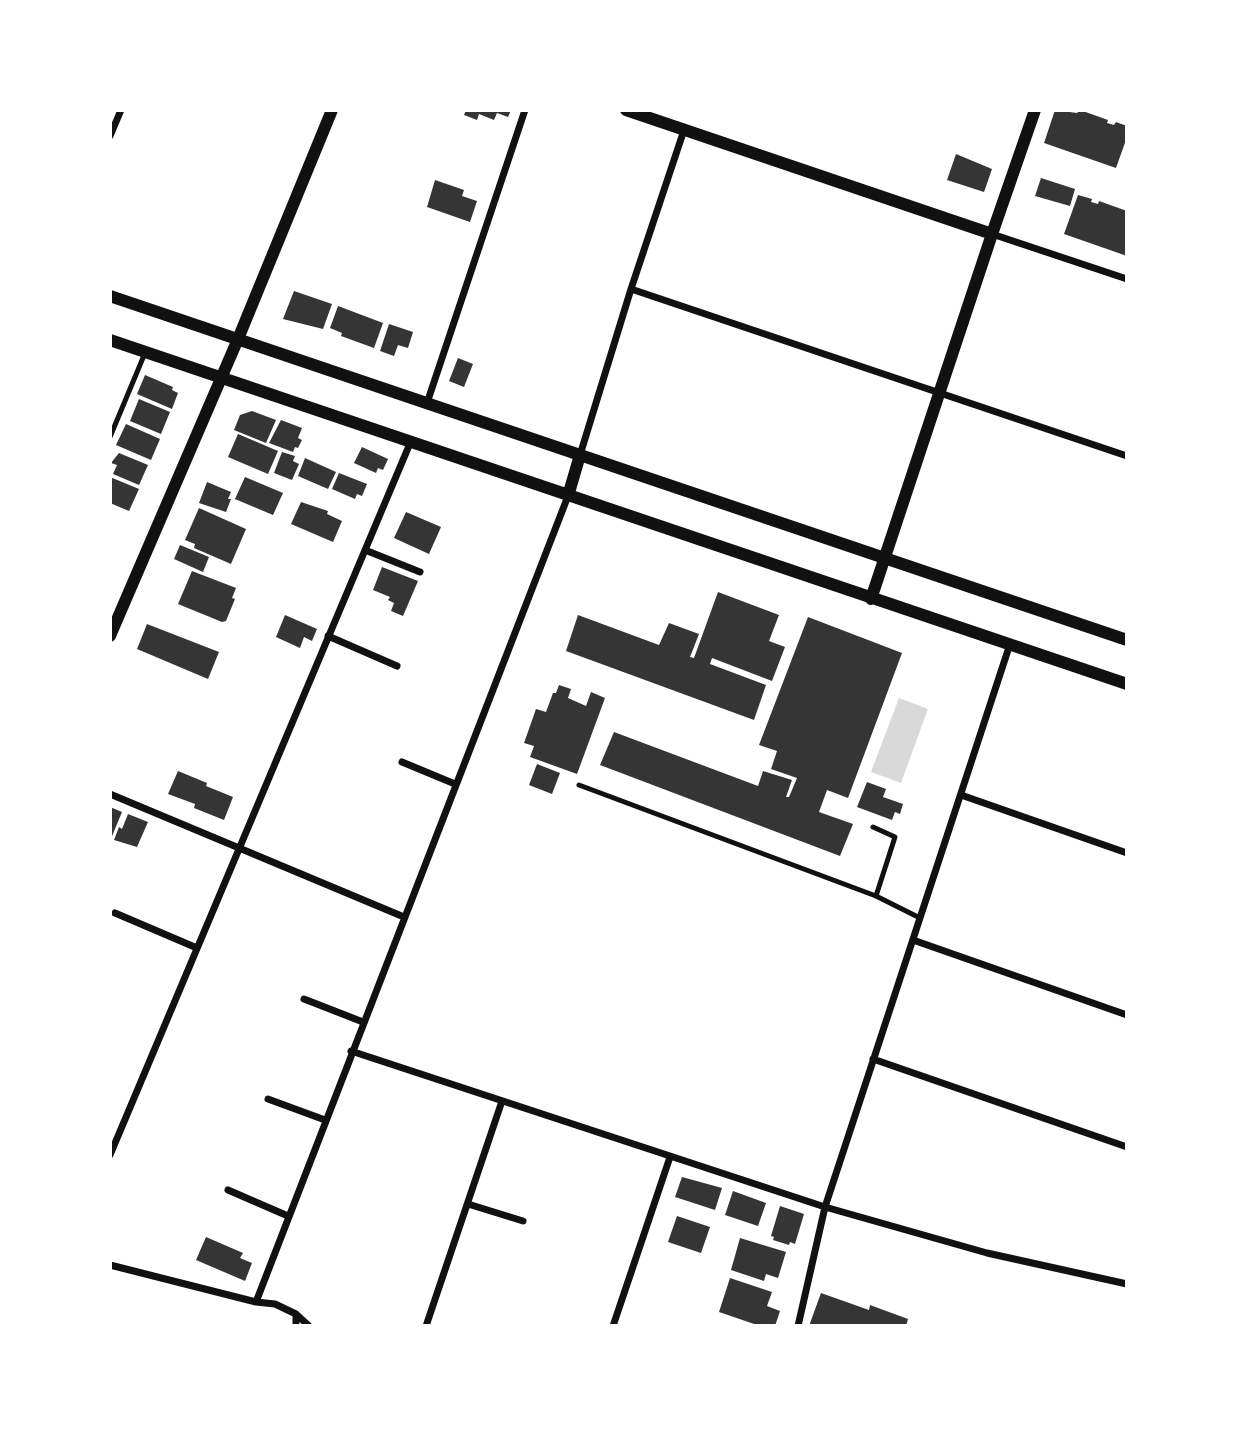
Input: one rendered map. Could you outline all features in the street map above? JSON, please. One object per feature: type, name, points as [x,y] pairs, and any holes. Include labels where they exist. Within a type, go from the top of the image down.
[{"type":"street","points":[[111,635],[238,340],[332,110]]},
{"type":"street","points":[[426,403],[525,110]]},
{"type":"street","points":[[626,110],[1127,279]]},
{"type":"street","points":[[871,599],[1035,110]]},
{"type":"street","points":[[110,136],[117,114]]},
{"type":"street","points":[[256,1302],[568,496],[631,289],[684,130]]},
{"type":"street","points":[[631,289],[1127,456]]},
{"type":"street","points":[[110,296],[1127,640]]},
{"type":"street","points":[[110,340],[1127,684]]},
{"type":"street","points":[[110,1155],[411,441]]},
{"type":"street","points":[[365,550],[420,572]]},
{"type":"street","points":[[328,636],[397,666]]},
{"type":"street","points":[[798,1326],[825,1207],[1010,644]]},
{"type":"street","points":[[402,762],[456,784]]},
{"type":"street","points":[[110,794],[404,917]]},
{"type":"street","points":[[961,795],[1127,853]]},
{"type":"street","points":[[115,913],[197,948]]},
{"type":"street","points":[[913,940],[1127,1015]]},
{"type":"street","points":[[304,999],[363,1022]]},
{"type":"street","points":[[351,1051],[825,1207],[987,1253],[1127,1284]]},
{"type":"street","points":[[873,1059],[1127,1147]]},
{"type":"street","points":[[268,1099],[325,1120]]},
{"type":"street","points":[[426,1326],[502,1101]]},
{"type":"street","points":[[613,1326],[670,1157]]},
{"type":"street","points":[[228,1190],[288,1216]]},
{"type":"street","points":[[468,1204],[523,1221]]},
{"type":"street","points":[[110,1265],[256,1302],[275,1304],[296,1314],[309,1326]]},
{"type":"street","points":[[296,1314],[296,1326]]},
{"type":"lane","points":[[110,437],[146,351]]},
{"type":"lane","points":[[579,785],[876,896],[920,918]]},
{"type":"lane","points":[[873,827],[895,837],[876,896]]},
{"type":"shaded area","points":[[899,698],[928,709],[901,783],[871,772]]},
{"type":"building","points":[[466,110],[511,110],[508,117],[497,113],[494,120],[479,114],[477,120],[464,115]]},
{"type":"building","points":[[1055,110],[1077,113],[1080,110],[1108,120],[1107,123],[1114,125],[1116,122],[1127,126],[1127,137],[1116,168],[1044,143]]},
{"type":"building","points":[[956,154],[992,169],[984,192],[947,180]]},
{"type":"building","points":[[1041,178],[1075,189],[1070,206],[1035,196]]},
{"type":"building","points":[[435,180],[464,190],[462,196],[477,201],[470,222],[427,207]]},
{"type":"building","points":[[1078,195],[1092,199],[1091,202],[1098,204],[1099,201],[1127,211],[1127,256],[1064,234]]},
{"type":"building","points":[[294,291],[332,304],[323,329],[283,319]]},
{"type":"building","points":[[338,306],[383,323],[374,348],[341,336],[342,333],[330,328]]},
{"type":"building","points":[[389,324],[413,332],[408,348],[398,345],[394,356],[380,351]]},
{"type":"building","points":[[458,358],[473,364],[464,387],[449,381]]},
{"type":"building","points":[[145,375],[173,387],[172,390],[178,393],[172,409],[137,394]]},
{"type":"building","points":[[139,399],[170,412],[161,434],[130,421]]},
{"type":"building","points":[[252,411],[276,420],[266,443],[234,430],[240,415]]},
{"type":"building","points":[[281,420],[302,428],[298,438],[302,440],[293,452],[269,443]]},
{"type":"building","points":[[126,424],[160,439],[151,460],[116,445]]},
{"type":"building","points":[[238,434],[278,451],[268,474],[228,457]]},
{"type":"building","points":[[362,447],[388,459],[383,470],[378,468],[376,473],[354,463]]},
{"type":"building","points":[[282,452],[295,456],[293,461],[299,464],[292,480],[274,473]]},
{"type":"building","points":[[119,453],[148,465],[139,485],[113,474],[117,465],[111,463]]},
{"type":"building","points":[[305,458],[336,472],[328,489],[298,476]]},
{"type":"building","points":[[339,473],[367,484],[362,496],[357,494],[355,499],[332,489]]},
{"type":"building","points":[[110,477],[139,489],[129,511],[110,503]]},
{"type":"building","points":[[245,477],[283,493],[273,515],[235,499]]},
{"type":"building","points":[[207,482],[231,492],[226,512],[199,503]]},
{"type":"building","points":[[301,502],[328,511],[327,514],[342,521],[333,542],[291,524]]},
{"type":"building","points":[[199,508],[246,529],[231,564],[194,548],[195,544],[185,540]]},
{"type":"building","points":[[406,512],[441,527],[429,554],[394,538]]},
{"type":"building","points":[[180,545],[209,557],[203,572],[174,559]]},
{"type":"building","points":[[382,567],[418,581],[403,616],[391,611],[394,603],[388,600],[390,597],[373,590]]},
{"type":"building","points":[[192,571],[236,588],[232,598],[235,599],[226,621],[222,622],[178,604]]},
{"type":"building","points":[[718,592],[779,615],[769,641],[785,647],[772,681],[712,658],[710,664],[766,685],[754,720],[566,651],[578,615],[659,645],[669,623],[699,634],[690,657],[694,658]]},
{"type":"building","points":[[285,615],[317,629],[312,641],[304,637],[300,648],[276,637]]},
{"type":"building","points":[[808,617],[902,653],[848,798],[827,790],[819,812],[853,824],[840,856],[600,765],[614,732],[758,786],[763,771],[792,780],[786,797],[789,797],[797,778],[771,769],[777,751],[759,745]]},
{"type":"building","points":[[147,624],[219,652],[208,679],[137,649]]},
{"type":"building","points":[[559,685],[571,689],[568,698],[586,706],[591,692],[605,698],[577,774],[530,757],[534,746],[524,743],[536,709],[546,712]]},
{"type":"building","points":[[537,764],[560,773],[552,794],[529,785]]},
{"type":"building","points":[[178,771],[233,797],[224,820],[194,808],[195,804],[168,794]]},
{"type":"building","points":[[867,782],[886,789],[883,797],[903,804],[900,814],[895,812],[892,820],[857,807]]},
{"type":"building","points":[[110,807],[122,812],[110,841]]},
{"type":"building","points":[[128,814],[148,822],[137,847],[114,840]]},
{"type":"building","points":[[682,1177],[722,1188],[715,1210],[675,1197]]},
{"type":"building","points":[[733,1191],[766,1203],[758,1226],[725,1215]]},
{"type":"building","points":[[780,1206],[804,1214],[795,1244],[773,1240],[774,1237],[771,1236]]},
{"type":"building","points":[[677,1216],[710,1227],[701,1253],[668,1242]]},
{"type":"building","points":[[206,1237],[243,1253],[240,1258],[252,1263],[245,1281],[196,1260]]},
{"type":"building","points":[[740,1238],[786,1252],[778,1278],[766,1274],[764,1281],[731,1270]]},
{"type":"building","points":[[730,1278],[772,1292],[767,1306],[780,1311],[775,1326],[760,1326],[719,1312]]},
{"type":"building","points":[[821,1293],[869,1310],[870,1305],[908,1319],[906,1326],[809,1326]]}]
